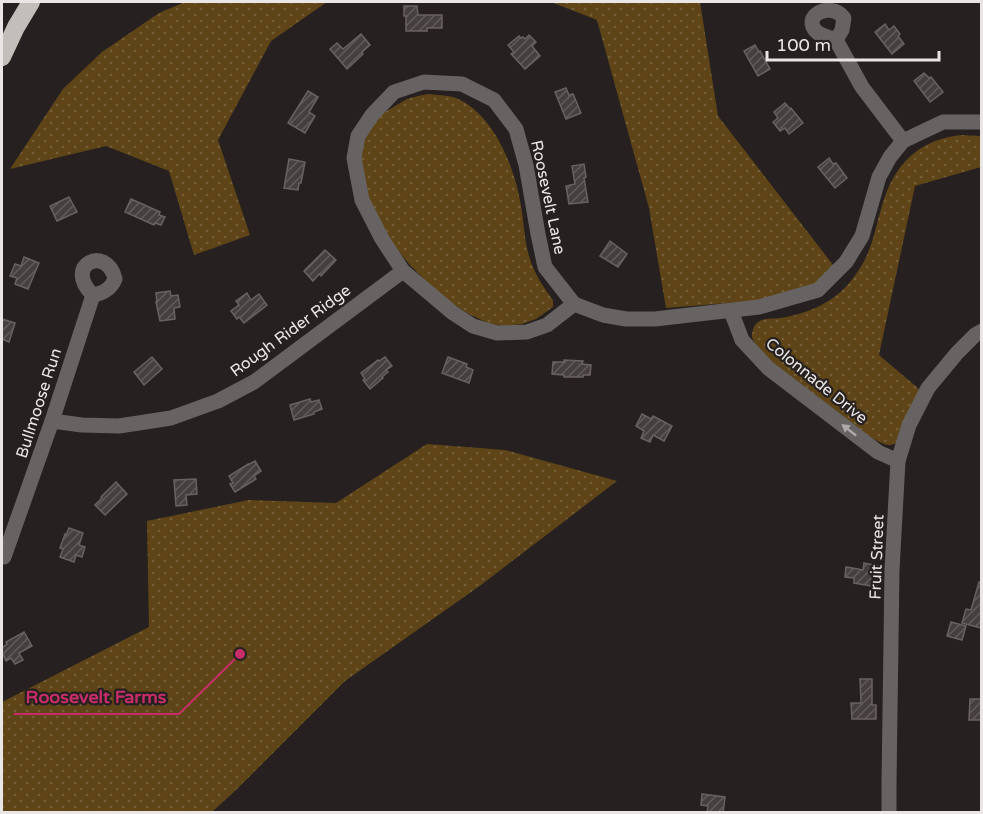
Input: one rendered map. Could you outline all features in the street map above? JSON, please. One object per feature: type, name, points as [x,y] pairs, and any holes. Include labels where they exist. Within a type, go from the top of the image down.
[{"type":"highway","points":[[2,43],[22,2]]},
{"type":"highway","points":[[2,57],[31,2]]},
{"type":"street","points":[[836,40],[862,87],[903,141]]},
{"type":"street","name":"Roosevelt Lane","points":[[424,82],[462,84],[494,100],[516,129],[526,165],[545,267],[574,304],[547,325],[527,333],[497,333],[473,326],[453,313],[402,271],[362,200],[354,158],[358,135],[372,115],[394,92],[424,82]]},
{"type":"street","points":[[574,304],[603,315],[626,319],[655,319],[731,311],[769,304],[818,290],[846,262],[862,236],[879,177],[890,157],[903,141],[943,122],[981,122]]},
{"type":"street","name":"Rough Rider Ridge","points":[[52,421],[119,426],[171,418],[218,401],[254,382],[402,271]]},
{"type":"street","name":"Bullmoose Run","points":[[4,557],[93,295]]},
{"type":"street","name":"Colonnade Drive","points":[[731,311],[742,340],[768,368],[878,452],[898,461]]},
{"type":"street","name":"Fruit Street","points":[[889,813],[892,570],[898,461],[909,425],[928,388],[957,353],[981,331]]},
{"type":"shaded area","points":[[185,2],[327,2],[271,41],[218,140],[250,235],[194,255],[169,171],[106,146],[10,169],[63,89],[102,52],[159,13]]},
{"type":"shaded area","points":[[551,2],[700,2],[718,116],[837,270],[822,282],[764,300],[666,308],[649,208],[597,20]]},
{"type":"shaded area","points":[[428,94],[453,97],[469,106],[492,129],[508,159],[518,191],[531,262],[539,280],[553,300],[553,307],[536,319],[522,324],[504,326],[488,323],[442,297],[392,243],[368,198],[360,159],[363,141],[380,115],[407,99]]},
{"type":"shaded area","points":[[961,135],[981,136],[981,167],[915,186],[879,355],[919,389],[897,443],[886,445],[865,433],[781,370],[755,343],[752,332],[756,324],[762,320],[812,310],[839,293],[854,277],[865,259],[887,191],[901,166],[920,149],[932,142]]},
{"type":"shaded area","points":[[427,444],[505,450],[617,481],[481,585],[345,681],[212,812],[2,812],[2,702],[149,627],[147,521],[249,500],[336,503]]},
{"type":"building","points":[[404,6],[417,6],[418,15],[442,15],[442,28],[406,31]]},
{"type":"building","points":[[885,24],[889,30],[894,26],[904,44],[892,54],[875,32]]},
{"type":"building","points":[[361,34],[370,45],[347,69],[330,49],[337,43],[343,49]]},
{"type":"building","points":[[529,35],[536,42],[532,46],[540,56],[525,69],[511,54],[514,52],[508,45],[519,36],[525,39]]},
{"type":"building","points":[[755,45],[770,69],[758,76],[744,51]]},
{"type":"building","points":[[924,73],[929,78],[931,77],[943,92],[930,102],[914,81]]},
{"type":"building","points":[[566,88],[569,95],[573,94],[581,113],[566,119],[555,92]]},
{"type":"building","points":[[308,91],[318,97],[309,112],[315,116],[305,133],[288,123]]},
{"type":"building","points":[[785,103],[803,123],[789,134],[785,128],[780,131],[773,122],[778,118],[774,112]]},
{"type":"building","points":[[829,158],[833,164],[836,163],[847,178],[835,188],[818,167]]},
{"type":"building","points":[[289,159],[305,162],[298,190],[284,188]]},
{"type":"building","points":[[584,164],[588,202],[569,204],[566,186],[575,184],[572,166]]},
{"type":"building","points":[[69,197],[77,212],[57,221],[50,206]]},
{"type":"building","points":[[131,199],[160,212],[159,215],[165,217],[161,225],[155,223],[154,225],[125,212]]},
{"type":"building","points":[[610,241],[627,254],[618,267],[600,256]]},
{"type":"building","points":[[325,250],[336,260],[313,281],[304,271]]},
{"type":"building","points":[[24,257],[39,263],[28,289],[15,284],[17,278],[10,276],[15,264],[21,266]]},
{"type":"building","points":[[170,291],[171,296],[178,295],[180,307],[174,308],[175,319],[160,321],[156,293]]},
{"type":"building","points":[[247,293],[251,300],[259,294],[267,305],[244,323],[239,317],[237,319],[231,311],[239,305],[236,301]]},
{"type":"building","points":[[2,319],[15,323],[9,342],[2,339]]},
{"type":"building","points":[[152,357],[162,369],[144,385],[134,372]]},
{"type":"building","points":[[385,357],[392,366],[370,389],[361,373]]},
{"type":"building","points":[[448,357],[467,364],[466,367],[473,370],[469,383],[442,373]]},
{"type":"building","points":[[564,360],[583,361],[582,364],[591,365],[590,375],[564,377],[564,375],[552,374],[553,362],[564,362]]},
{"type":"building","points":[[310,399],[311,402],[319,400],[322,409],[294,420],[290,405]]},
{"type":"building","points":[[642,414],[651,419],[653,416],[672,426],[664,441],[653,435],[650,442],[641,438],[644,431],[636,426]]},
{"type":"building","points":[[255,461],[261,471],[254,476],[256,479],[235,492],[230,484],[233,483],[229,476]]},
{"type":"building","points":[[196,479],[197,494],[186,495],[187,505],[176,506],[174,480]]},
{"type":"building","points":[[116,482],[127,494],[105,515],[95,505]]},
{"type":"building","points":[[69,528],[83,533],[79,545],[85,547],[82,557],[76,555],[74,562],[60,557],[63,549],[60,548]]},
{"type":"building","points":[[864,563],[880,566],[877,587],[854,583],[854,578],[845,577],[846,567],[863,570]]},
{"type":"building","points":[[979,582],[981,583],[981,628],[962,623],[966,609],[971,610]]},
{"type":"building","points":[[951,622],[966,626],[962,640],[947,636]]},
{"type":"building","points":[[24,632],[32,646],[19,653],[23,660],[15,664],[11,658],[6,661],[2,648],[7,644],[6,642]]},
{"type":"building","points":[[860,679],[872,679],[872,705],[876,705],[876,719],[852,719],[851,703],[861,703]]},
{"type":"building","points":[[970,699],[981,699],[981,720],[969,720]]},
{"type":"building","points":[[702,794],[725,797],[723,813],[707,813],[708,806],[701,805]]},
{"type":"place","name":"Roosevelt Farms","points":[[240,654]]}]
